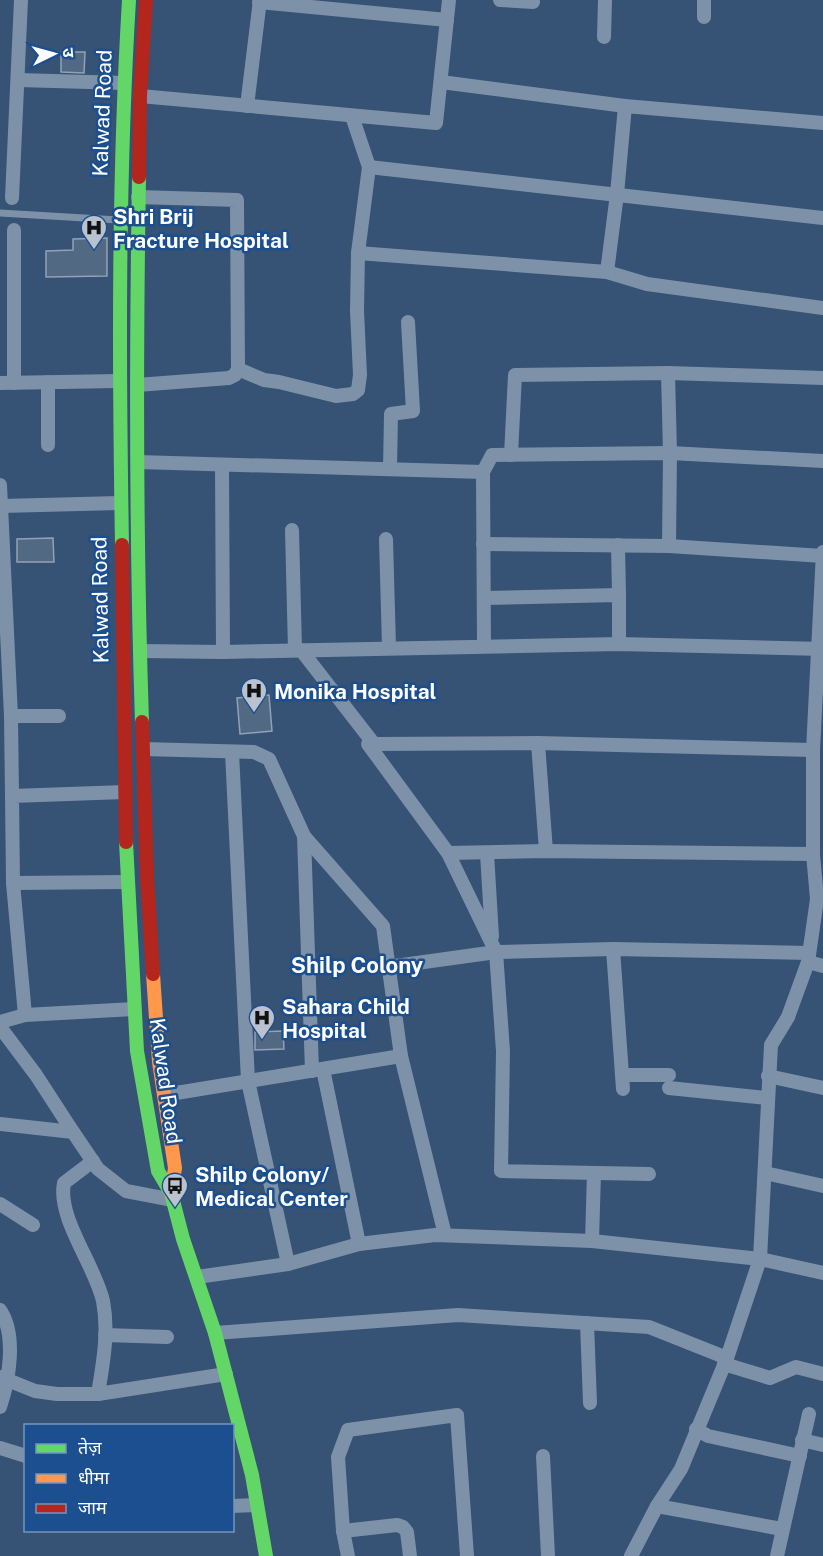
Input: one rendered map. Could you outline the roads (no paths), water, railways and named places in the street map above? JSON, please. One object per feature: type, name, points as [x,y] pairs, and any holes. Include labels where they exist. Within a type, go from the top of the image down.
[{"type":"main road","name":"Kalwad Road","points":[[129,0],[120,220],[119,381],[127,882],[137,1051],[158,1171],[172,1197],[183,1239],[215,1333],[252,1475],[266,1556]]},
{"type":"main road","name":"Kalwad Road","points":[[146,0],[140,96],[138,197],[137,385],[140,651],[147,877],[159,1062],[175,1168],[172,1197]]},
{"type":"street","points":[[12,198],[21,0]]},
{"type":"street","points":[[140,96],[436,123],[449,0]]},
{"type":"street","points":[[500,0],[533,3]]},
{"type":"street","points":[[604,37],[605,0]]},
{"type":"street","points":[[704,0],[704,17]]},
{"type":"street","points":[[247,106],[260,1],[447,20]]},
{"type":"street","points":[[18,80],[124,83]]},
{"type":"street","points":[[441,82],[625,106],[823,123]]},
{"type":"street","points":[[606,272],[617,194],[625,106]]},
{"type":"street","points":[[238,369],[264,380],[336,396],[353,394],[358,390],[360,375],[357,311],[358,253],[369,167],[351,116]]},
{"type":"street","points":[[369,167],[823,218]]},
{"type":"street","points":[[137,385],[229,378],[235,375],[238,369],[237,200],[138,197]]},
{"type":"street","points":[[14,230],[7,383],[119,381]]},
{"type":"street","points":[[358,253],[606,272],[647,284],[823,308]]},
{"type":"street","points":[[390,469],[391,414],[413,411],[408,322]]},
{"type":"street","points":[[511,455],[515,375],[668,373],[823,378]]},
{"type":"street","points":[[668,373],[669,546]]},
{"type":"street","points":[[48,382],[48,445]]},
{"type":"street","points":[[484,646],[483,472],[492,456],[670,453],[823,460]]},
{"type":"street","points":[[138,462],[483,472]]},
{"type":"street","points":[[222,466],[224,652]]},
{"type":"street","points":[[0,485],[3,638],[11,716],[13,883],[25,1015]]},
{"type":"street","points":[[1,506],[120,502]]},
{"type":"street","points":[[292,530],[298,650],[374,744]]},
{"type":"street","points":[[386,539],[389,648]]},
{"type":"street","points":[[483,544],[669,546],[823,554],[820,649],[813,750],[813,854],[820,891],[809,957],[788,1017],[771,1045],[760,1259],[725,1361],[681,1469],[657,1506],[631,1556]]},
{"type":"street","points":[[618,545],[619,644]]},
{"type":"street","points":[[484,598],[619,595]]},
{"type":"street","points":[[140,651],[224,652],[619,644],[820,649]]},
{"type":"street","points":[[11,716],[59,716]]},
{"type":"street","points":[[494,948],[448,854],[368,744],[538,743],[813,750]]},
{"type":"street","points":[[538,743],[546,851]]},
{"type":"street","points":[[143,749],[254,752],[269,759],[304,836],[383,926],[401,1056],[445,1235]]},
{"type":"street","points":[[232,752],[248,1081],[288,1264]]},
{"type":"street","points":[[12,796],[125,792]]},
{"type":"street","points":[[304,836],[317,1070],[359,1244]]},
{"type":"street","points":[[448,854],[546,851],[813,854]]},
{"type":"street","points":[[487,853],[502,1051],[501,1171],[650,1174]]},
{"type":"street","points":[[13,883],[127,882]]},
{"type":"street","points":[[388,968],[494,948],[613,949],[809,957],[823,966]]},
{"type":"street","points":[[613,949],[623,1089]]},
{"type":"street","points":[[0,1022],[25,1015],[134,1009]]},
{"type":"street","points":[[0,1027],[36,1075],[98,1169],[126,1191],[172,1197]]},
{"type":"street","points":[[164,1095],[401,1056]]},
{"type":"street","points":[[622,1075],[767,1098]]},
{"type":"street","points":[[768,1076],[823,1088]]},
{"type":"street","points":[[0,1124],[73,1132]]},
{"type":"street","points":[[93,1161],[64,1183],[61,1195],[102,1299],[105,1335],[98,1394]]},
{"type":"street","points":[[592,1241],[594,1173]]},
{"type":"street","points":[[765,1173],[823,1186]]},
{"type":"street","points":[[0,1204],[33,1225]]},
{"type":"street","points":[[197,1277],[288,1264],[359,1244],[435,1234],[592,1241],[760,1259],[823,1273]]},
{"type":"street","points":[[0,1310],[5,1318],[9,1334],[0,1407]]},
{"type":"street","points":[[215,1333],[458,1315],[649,1327],[725,1361],[770,1378],[796,1367],[823,1374]]},
{"type":"street","points":[[587,1323],[590,1403]]},
{"type":"street","points":[[105,1335],[167,1337]]},
{"type":"street","points":[[4,1379],[35,1391],[57,1395],[98,1394],[226,1374]]},
{"type":"street","points":[[777,1556],[809,1414]]},
{"type":"street","points":[[348,1556],[343,1531],[338,1457],[348,1430],[457,1415],[467,1556]]},
{"type":"street","points":[[696,1429],[708,1436],[800,1456]]},
{"type":"street","points":[[802,1440],[823,1445]]},
{"type":"street","points":[[0,1448],[24,1455]]},
{"type":"street","points":[[543,1456],[548,1556]]},
{"type":"street","points":[[234,1506],[257,1505]]},
{"type":"street","points":[[657,1506],[782,1529]]},
{"type":"street","points":[[343,1531],[396,1525],[403,1527],[407,1532],[410,1556]]},
{"type":"lane","points":[[0,213],[120,220]]},
{"type":"place","name":"Shri Brij Fracture Hospital","points":[[94,251]]},
{"type":"place","name":"Monika Hospital","points":[[254,714]]},
{"type":"place","name":"Sahara Child Hospital","points":[[262,1041]]},
{"type":"place","name":"Shilp Colony/ Medical Center","points":[[175,1209]]},
{"type":"district","name":"Shilp Colony","points":[[357,965]]}]
